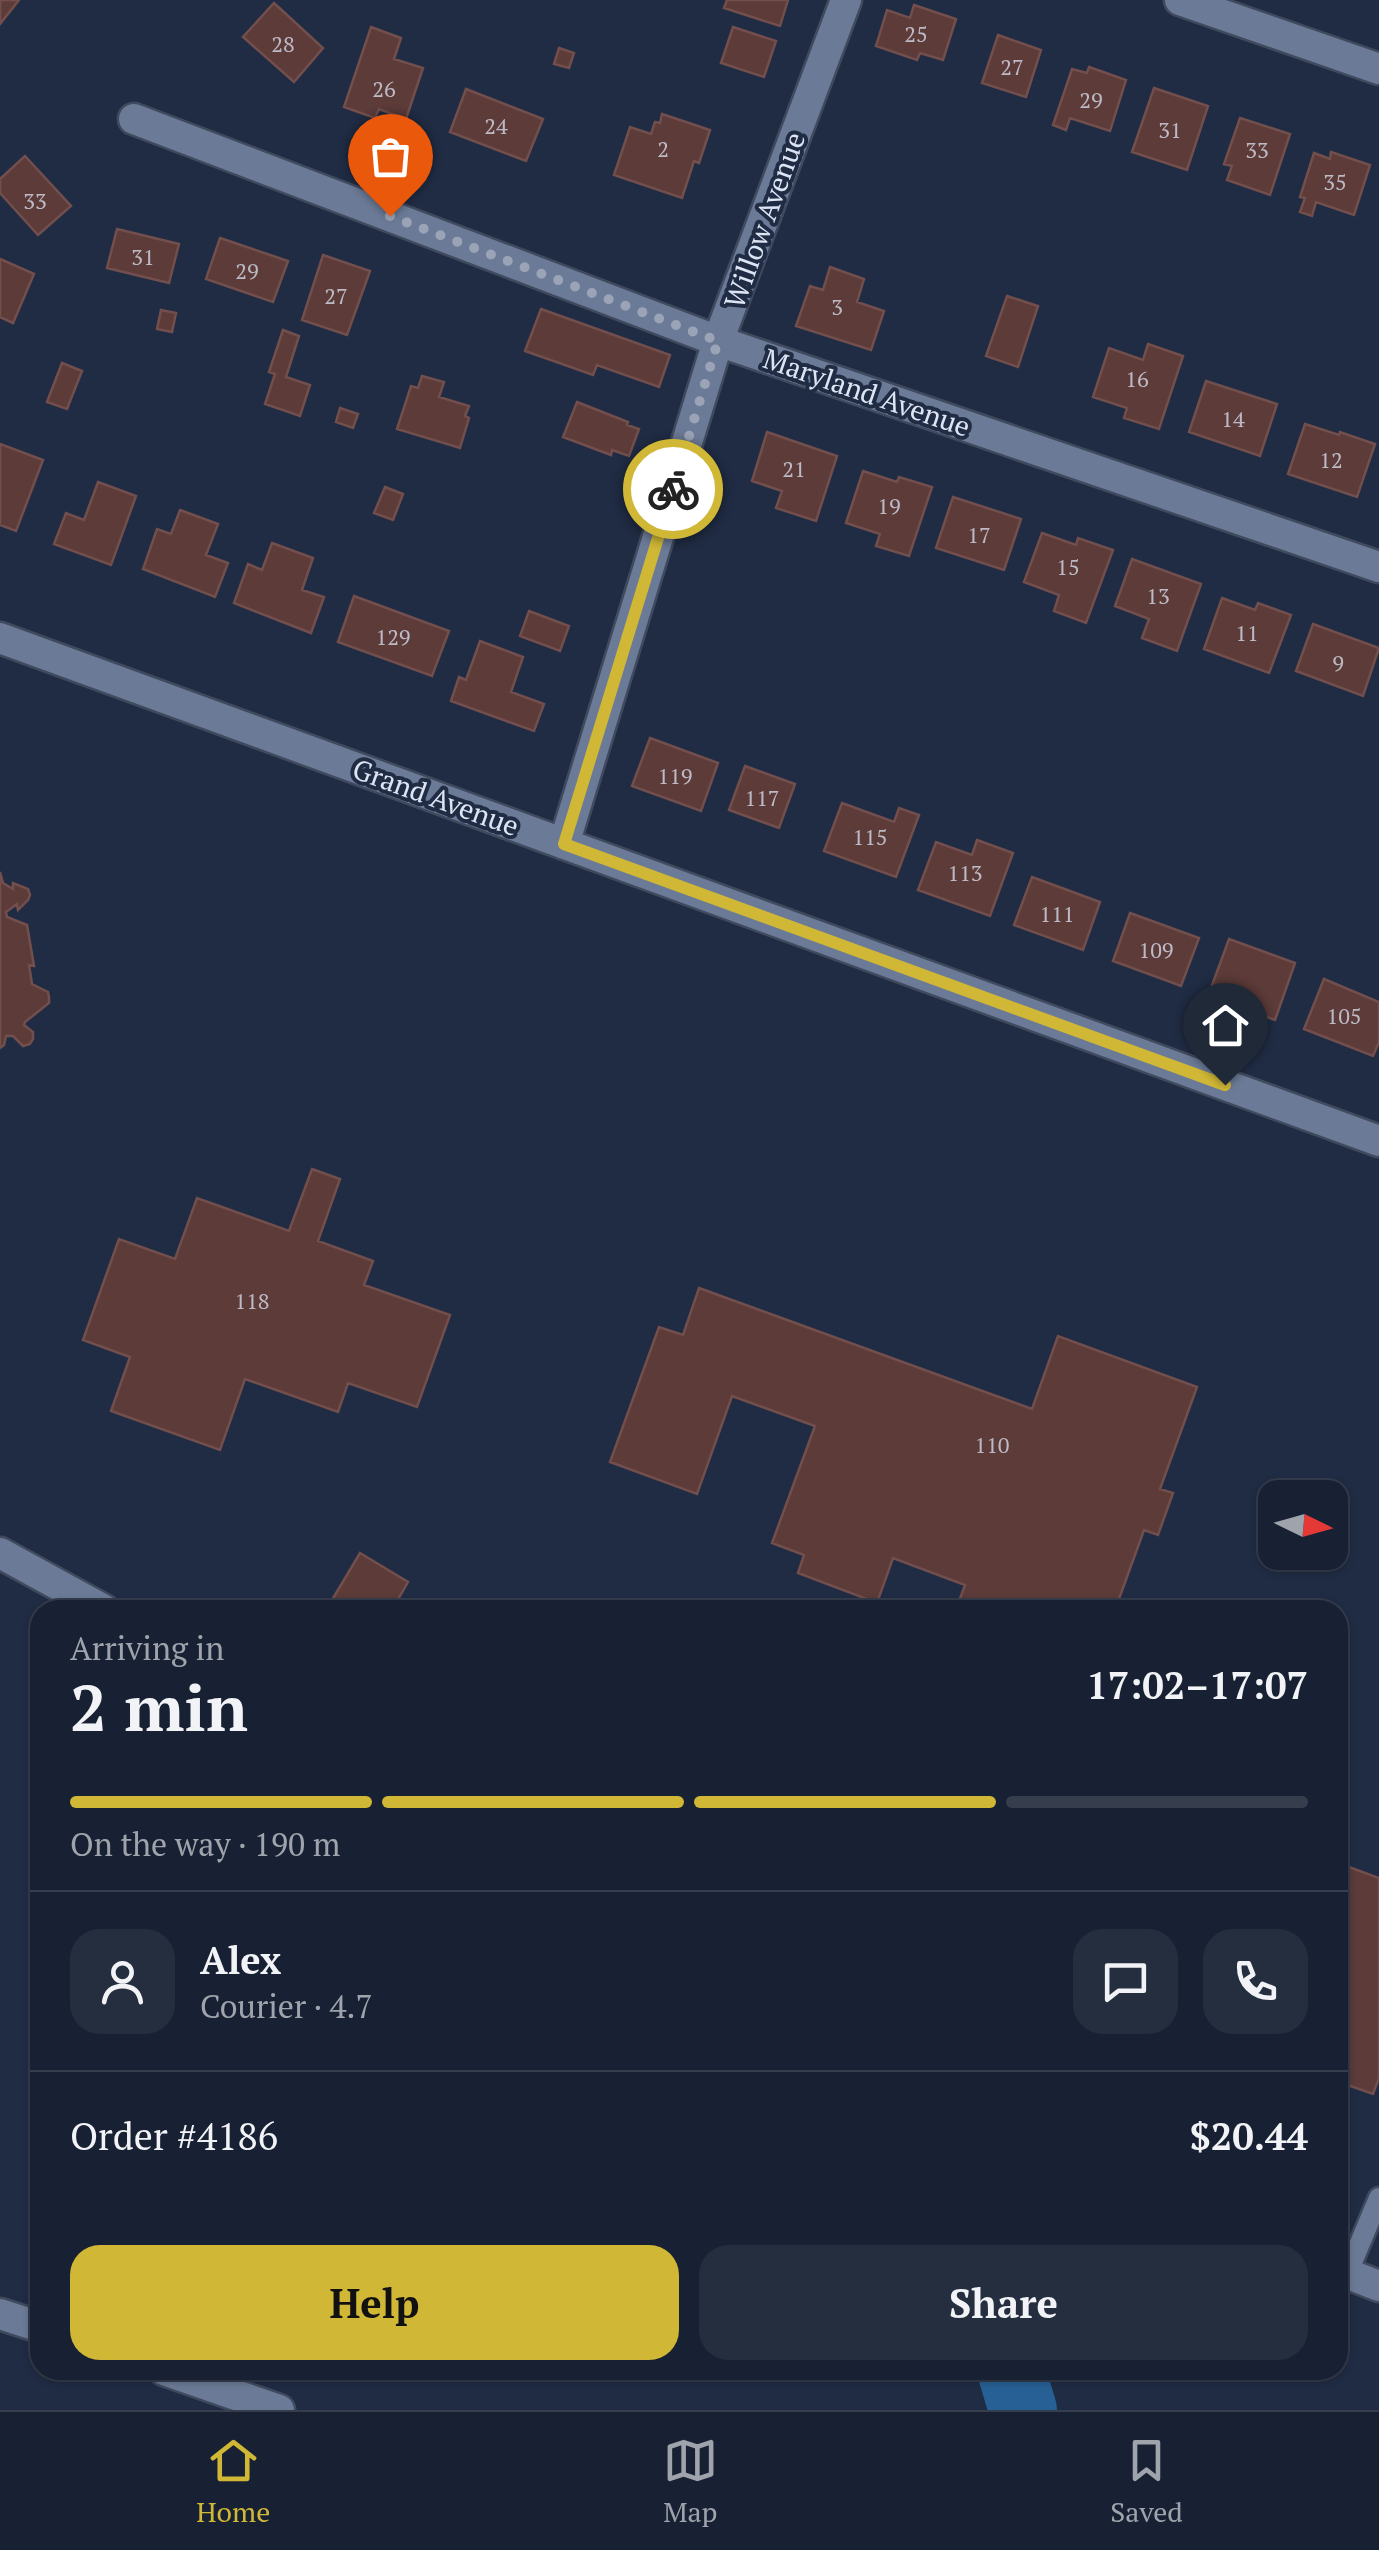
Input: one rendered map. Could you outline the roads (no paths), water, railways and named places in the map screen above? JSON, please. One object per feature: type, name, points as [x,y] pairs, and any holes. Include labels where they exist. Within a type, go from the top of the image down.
[{"type":"street","name":"Willow Avenue","points":[[564,844],[718,341],[846,0]]},
{"type":"street","points":[[1180,0],[1379,69]]},
{"type":"street","name":"Maryland Avenue","points":[[134,119],[718,341],[1379,567]]},
{"type":"street","name":"Grand Avenue","points":[[0,638],[1379,1141]]},
{"type":"street","points":[[0,1554],[85,1600]]},
{"type":"street","points":[[1348,2274],[1379,2286]]},
{"type":"street","points":[[0,2314],[30,2324]]},
{"type":"street","points":[[193,2380],[279,2410]]},
{"type":"lane","points":[[1348,2260],[1379,2198]]},
{"type":"waterway","points":[[1014,2380],[1023,2410]]}]
